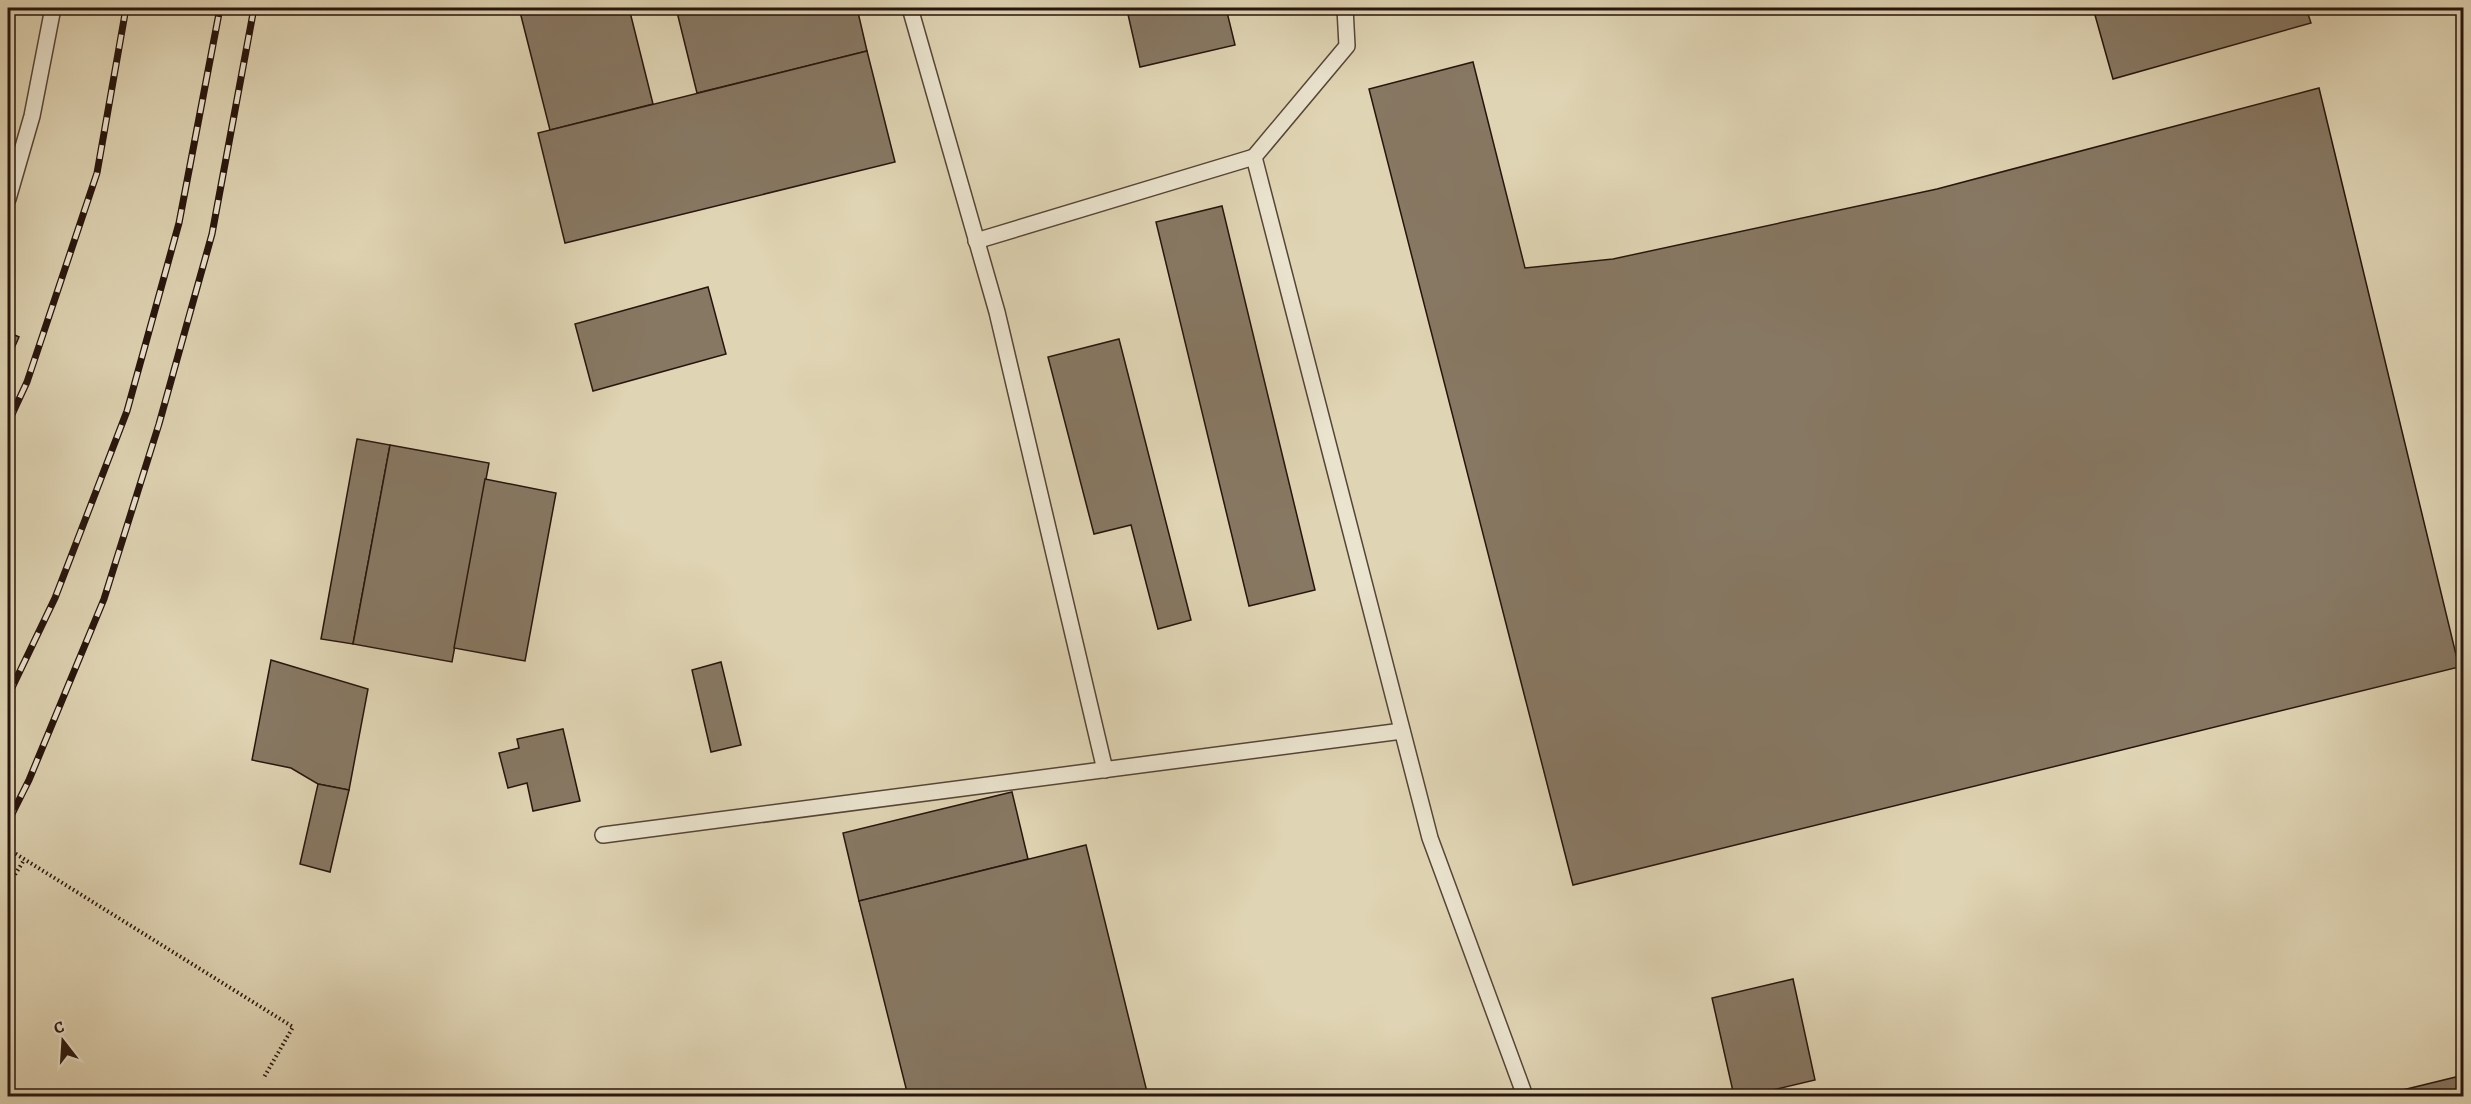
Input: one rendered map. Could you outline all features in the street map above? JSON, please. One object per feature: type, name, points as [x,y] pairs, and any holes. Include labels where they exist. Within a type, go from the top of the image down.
[{"type":"lane","points":[[8,199],[32,116],[53,8]]},
{"type":"lane","points":[[910,8],[997,312],[1105,770]]},
{"type":"lane","points":[[976,241],[1254,157],[1347,46],[1345,8]]},
{"type":"lane","points":[[1254,157],[1430,838],[1525,1096]]},
{"type":"lane","points":[[603,835],[1402,731]]},
{"type":"path","points":[[8,849],[293,1027],[262,1079]]},
{"type":"path","points":[[8,886],[24,860]]},
{"type":"building","points":[[519,8],[629,8],[653,104],[550,130]]},
{"type":"building","points":[[676,8],[857,8],[867,51],[697,93]]},
{"type":"building","points":[[1226,8],[1235,45],[1140,67],[1127,10]]},
{"type":"building","points":[[2093,8],[2306,8],[2311,23],[2113,79]]},
{"type":"building","points":[[867,51],[895,162],[565,243],[538,133]]},
{"type":"building","points":[[1473,62],[1525,268],[1613,259],[1937,189],[2319,88],[2459,667],[1573,885],[1369,89]]},
{"type":"building","points":[[1222,206],[1315,590],[1249,606],[1156,222]]},
{"type":"building","points":[[708,287],[726,354],[593,391],[575,324]]},
{"type":"building","points":[[8,332],[19,337],[8,362]]},
{"type":"building","points":[[1119,339],[1191,620],[1158,629],[1131,525],[1094,534],[1048,357]]},
{"type":"building","points":[[357,439],[390,445],[353,644],[321,639]]},
{"type":"building","points":[[390,445],[489,463],[452,662],[353,644]]},
{"type":"building","points":[[485,479],[556,493],[525,661],[454,648]]},
{"type":"building","points":[[271,660],[368,689],[349,790],[318,784],[291,768],[252,760]]},
{"type":"building","points":[[721,662],[741,745],[711,752],[692,670]]},
{"type":"building","points":[[563,729],[580,801],[533,811],[527,783],[508,788],[499,753],[519,748],[517,739]]},
{"type":"building","points":[[318,784],[349,790],[330,872],[300,864]]},
{"type":"building","points":[[1012,792],[1028,859],[859,901],[843,833]]},
{"type":"building","points":[[1086,845],[1148,1096],[908,1096],[859,901]]},
{"type":"building","points":[[1793,979],[1815,1080],[1747,1096],[1734,1096],[1712,998]]},
{"type":"building","points":[[2464,1075],[2464,1096],[2378,1096]]},
{"type":"railway","points":[[8,423],[27,382],[97,173],[126,8]]},
{"type":"railway","points":[[8,696],[55,598],[127,411],[179,223],[220,8]]},
{"type":"railway","points":[[8,822],[29,780],[104,599],[159,424],[212,234],[254,8]]}]
